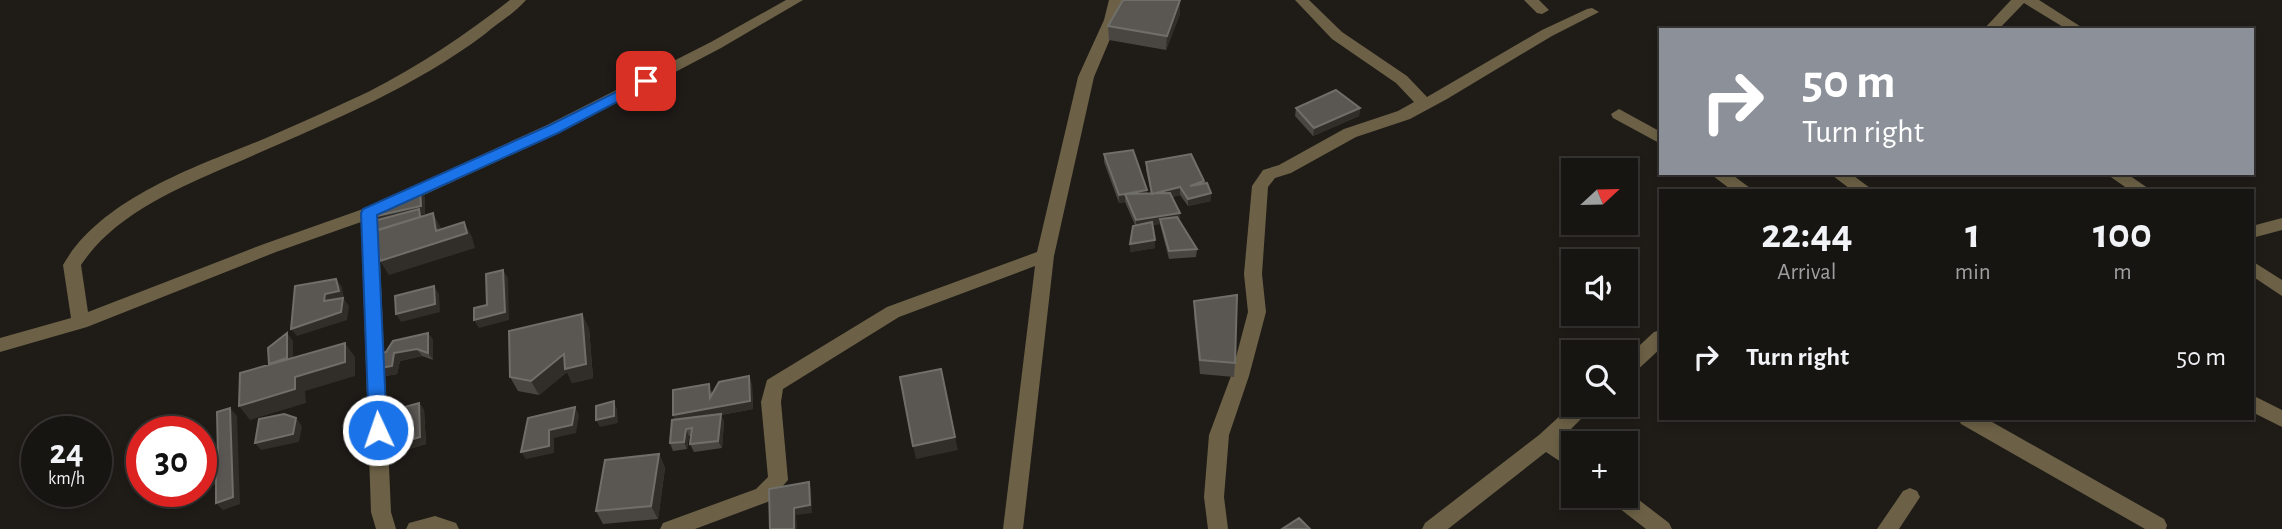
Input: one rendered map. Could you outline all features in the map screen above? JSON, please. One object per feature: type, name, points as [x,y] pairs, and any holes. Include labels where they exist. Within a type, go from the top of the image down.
[{"type":"street","points":[[80,321],[72,265],[75,257],[108,223],[171,188],[332,115],[421,70],[519,0]]},
{"type":"street","points":[[0,345],[80,321],[369,213],[553,129],[716,45],[796,0]]},
{"type":"street","points":[[1013,529],[1045,256],[1086,77],[1111,20],[1116,0]]},
{"type":"street","points":[[1302,0],[1315,17],[1348,44],[1414,89],[1423,104]]},
{"type":"street","points":[[1992,28],[2018,0]]},
{"type":"street","points":[[2029,0],[2076,28]]},
{"type":"street","points":[[1218,529],[1214,497],[1219,435],[1240,376],[1257,312],[1254,274],[1260,186],[1269,174],[1285,169],[1350,133],[1418,109],[1547,33],[1592,12]]},
{"type":"street","points":[[1619,114],[1659,138]]},
{"type":"street","points":[[1720,175],[1743,189]]},
{"type":"street","points":[[2116,175],[2141,189]]},
{"type":"street","points":[[1842,179],[1862,189]]},
{"type":"street","points":[[369,213],[381,512],[386,529]]},
{"type":"street","points":[[2254,231],[2282,224]]},
{"type":"street","points":[[670,529],[763,495],[778,480],[771,402],[774,385],[893,312],[1045,256]]},
{"type":"street","points":[[2254,268],[2282,289]]},
{"type":"street","points":[[1638,358],[1659,339]]},
{"type":"street","points":[[2254,404],[2282,419]]},
{"type":"street","points":[[1432,529],[1572,417]]},
{"type":"street","points":[[1972,420],[2157,525]]},
{"type":"street","points":[[1545,441],[1561,453]]},
{"type":"street","points":[[1887,529],[1910,497]]},
{"type":"street","points":[[1634,508],[1662,529]]},
{"type":"street","points":[[416,529],[435,525],[449,529]]},
{"type":"building","points":[[1123,0],[1180,0],[1167,36],[1108,26]]},
{"type":"building","points":[[1336,90],[1360,108],[1314,128],[1296,108]]},
{"type":"building","points":[[1133,150],[1147,190],[1119,195],[1104,154]]},
{"type":"building","points":[[1191,154],[1204,181],[1190,186],[1207,183],[1211,193],[1188,199],[1180,187],[1152,194],[1146,162]]},
{"type":"building","points":[[420,189],[421,206],[372,217],[368,209]]},
{"type":"building","points":[[1170,193],[1180,213],[1136,220],[1125,194]]},
{"type":"building","points":[[419,209],[420,217],[374,231],[374,221]]},
{"type":"building","points":[[433,213],[436,231],[464,222],[467,233],[380,261],[377,245],[365,249],[363,235]]},
{"type":"building","points":[[1177,217],[1197,249],[1169,251],[1160,219]]},
{"type":"building","points":[[1152,222],[1155,240],[1130,244],[1133,226]]},
{"type":"building","points":[[503,270],[505,312],[474,320],[474,308],[487,305],[486,274]]},
{"type":"building","points":[[336,279],[339,291],[325,294],[324,301],[343,298],[341,312],[291,329],[295,286]]},
{"type":"building","points":[[434,286],[435,304],[396,314],[395,296]]},
{"type":"building","points":[[1237,295],[1235,363],[1200,360],[1194,301]]},
{"type":"building","points":[[582,314],[586,364],[565,369],[564,354],[531,381],[510,377],[509,331]]},
{"type":"building","points":[[287,333],[287,358],[269,364],[268,348]]},
{"type":"building","points":[[428,333],[428,353],[417,349],[394,353],[392,366],[375,369],[377,353],[386,352],[393,341]]},
{"type":"building","points":[[345,343],[345,362],[295,377],[295,389],[239,406],[240,373]]},
{"type":"building","points":[[941,369],[955,437],[913,446],[900,377]]},
{"type":"building","points":[[749,376],[750,401],[673,415],[673,390],[709,384],[710,398],[719,382]]},
{"type":"building","points":[[614,401],[614,416],[596,420],[596,406]]},
{"type":"building","points":[[419,403],[420,437],[400,443],[384,441],[383,413]]},
{"type":"building","points":[[575,407],[572,425],[549,430],[549,446],[521,452],[528,418]]},
{"type":"building","points":[[230,408],[233,497],[217,503],[218,456],[217,412]]},
{"type":"building","points":[[284,414],[296,418],[293,434],[255,443],[259,419]]},
{"type":"building","points":[[721,414],[718,441],[690,444],[692,428],[686,429],[684,442],[670,443],[672,420]]},
{"type":"building","points":[[659,454],[651,506],[596,511],[605,460]]},
{"type":"building","points":[[809,482],[810,505],[794,508],[794,529],[770,529],[769,489]]},
{"type":"building","points":[[1299,518],[1310,529],[1282,529]]},
{"type":"route","points":[[378,430],[369,213],[553,129],[646,81]]}]
